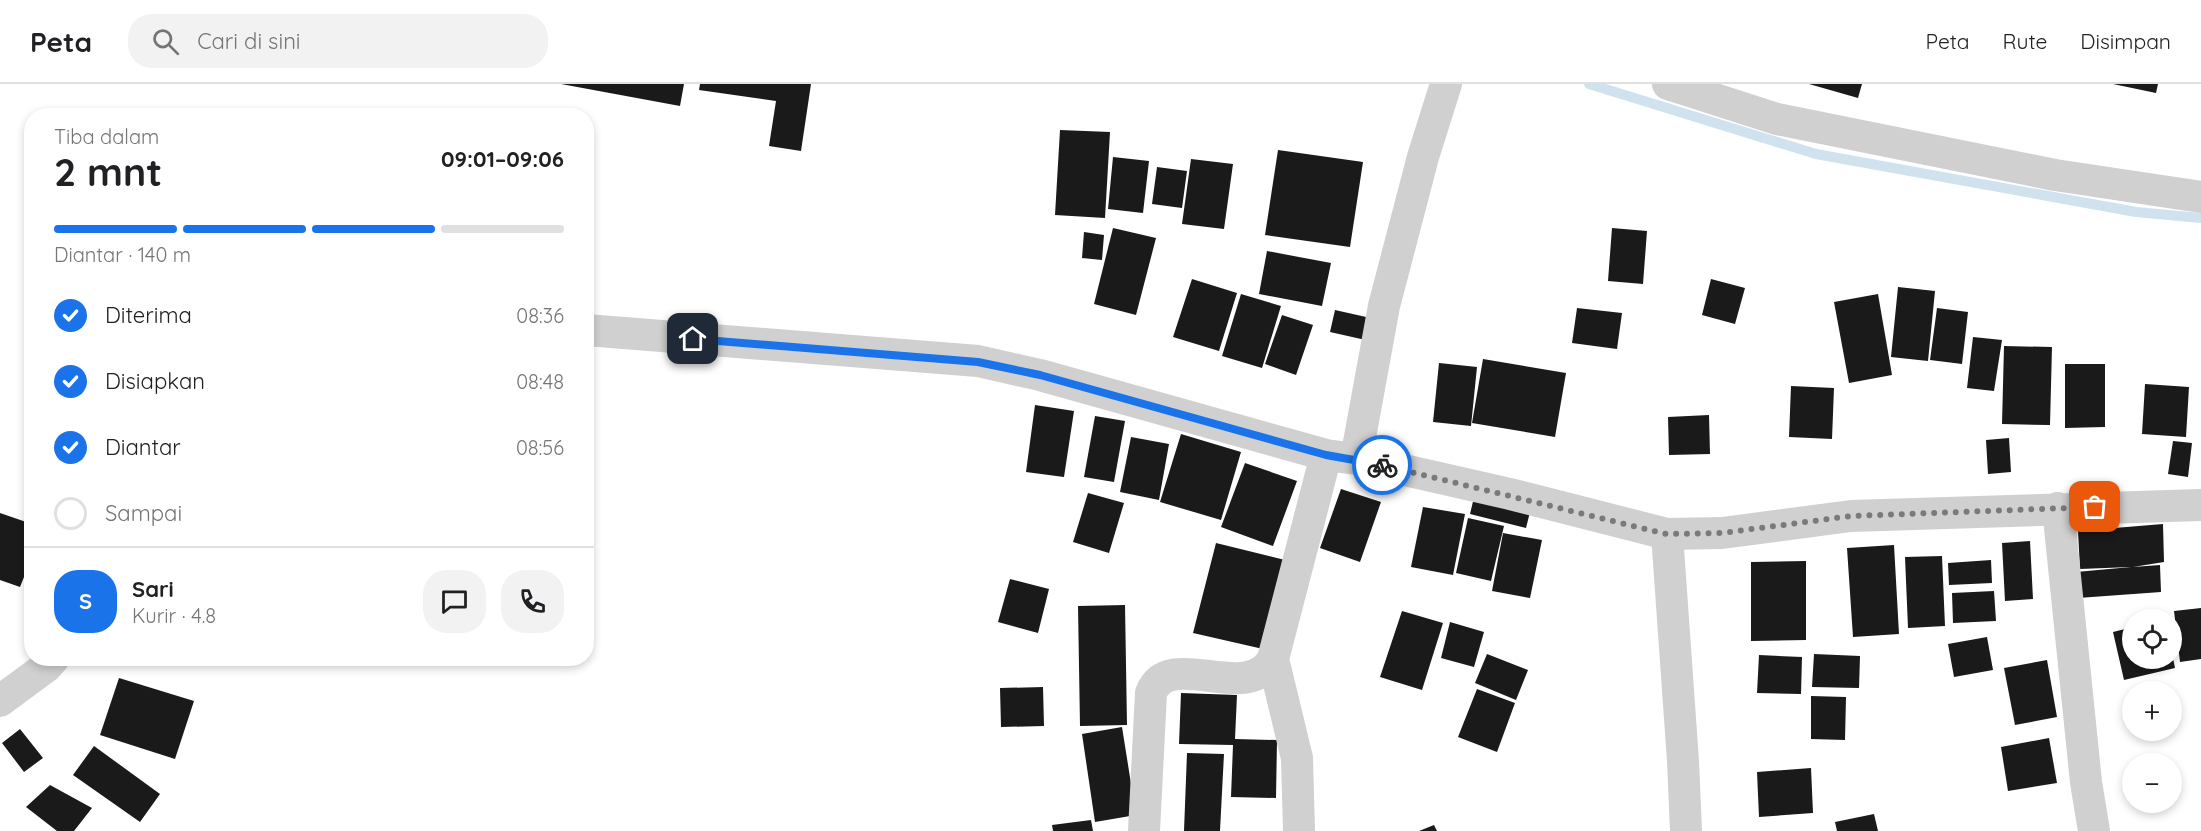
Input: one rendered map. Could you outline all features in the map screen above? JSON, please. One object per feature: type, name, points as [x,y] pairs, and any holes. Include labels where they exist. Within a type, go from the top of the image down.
[{"type":"street","points":[[1356,459],[1384,306],[1423,157],[1446,84]]},
{"type":"street","points":[[1668,84],[1777,119],[2055,175],[2201,197]]},
{"type":"street","points":[[594,331],[978,362],[1040,375],[1326,455],[1356,459],[1666,534],[1722,533],[1851,516],[2201,505]]},
{"type":"street","points":[[1144,831],[1151,693],[1154,685],[1170,674],[1253,678],[1267,669],[1273,659],[1326,455]]},
{"type":"street","points":[[2058,508],[2086,782],[2094,831]]},
{"type":"street","points":[[1666,534],[1686,831]]},
{"type":"street","points":[[1273,659],[1297,758],[1299,831]]},
{"type":"street","points":[[0,701],[47,666]]},
{"type":"building","points":[[561,84],[684,84],[680,106]]},
{"type":"building","points":[[700,84],[811,84],[801,151],[769,146],[776,101],[699,90]]},
{"type":"building","points":[[1809,84],[1862,84],[1858,98]]},
{"type":"building","points":[[2113,84],[2158,84],[2156,93]]},
{"type":"building","points":[[1060,130],[1110,132],[1105,218],[1055,215]]},
{"type":"building","points":[[1278,150],[1363,162],[1350,247],[1265,235]]},
{"type":"building","points":[[1113,157],[1149,161],[1143,213],[1108,209]]},
{"type":"building","points":[[1191,159],[1233,164],[1224,229],[1182,224]]},
{"type":"building","points":[[1157,167],[1187,171],[1182,208],[1152,204]]},
{"type":"building","points":[[1113,228],[1156,238],[1136,315],[1094,304]]},
{"type":"building","points":[[1612,228],[1647,231],[1643,284],[1608,281]]},
{"type":"building","points":[[1084,232],[1104,235],[1102,260],[1082,258]]},
{"type":"building","points":[[1267,251],[1331,263],[1322,306],[1259,294]]},
{"type":"building","points":[[1192,279],[1237,293],[1219,351],[1173,337]]},
{"type":"building","points":[[1711,279],[1745,288],[1735,324],[1702,315]]},
{"type":"building","points":[[1898,287],[1935,291],[1928,361],[1891,357]]},
{"type":"building","points":[[1241,294],[1281,306],[1262,368],[1222,356]]},
{"type":"building","points":[[1878,294],[1892,375],[1849,383],[1834,302]]},
{"type":"building","points":[[1577,308],[1622,313],[1617,349],[1572,343]]},
{"type":"building","points":[[1937,308],[1968,312],[1962,364],[1930,360]]},
{"type":"building","points":[[1335,310],[1375,319],[1370,341],[1330,332]]},
{"type":"building","points":[[1282,315],[1313,325],[1296,375],[1265,364]]},
{"type":"building","points":[[1973,337],[2002,340],[1994,391],[1967,388]]},
{"type":"building","points":[[2004,346],[2052,347],[2050,425],[2002,424]]},
{"type":"building","points":[[1483,359],[1566,373],[1555,437],[1472,423]]},
{"type":"building","points":[[1439,363],[1477,367],[1471,426],[1433,422]]},
{"type":"building","points":[[2065,364],[2105,364],[2105,427],[2065,428]]},
{"type":"building","points":[[2145,384],[2189,387],[2186,437],[2142,434]]},
{"type":"building","points":[[1791,386],[1834,388],[1832,439],[1789,437]]},
{"type":"building","points":[[1035,405],[1074,411],[1064,477],[1026,472]]},
{"type":"building","points":[[1709,415],[1710,454],[1669,455],[1668,417]]},
{"type":"building","points":[[1095,416],[1125,421],[1114,482],[1084,477]]},
{"type":"building","points":[[1181,434],[1241,452],[1221,520],[1160,502]]},
{"type":"building","points":[[1131,437],[1169,444],[1159,500],[1120,492]]},
{"type":"building","points":[[2009,438],[2011,472],[1988,474],[1986,440]]},
{"type":"building","points":[[2173,441],[2192,443],[2188,477],[2168,474]]},
{"type":"building","points":[[1245,463],[1297,481],[1273,546],[1221,527]]},
{"type":"building","points":[[1341,489],[1381,502],[1360,562],[1320,548]]},
{"type":"building","points":[[1476,489],[1532,504],[1526,528],[1470,514]]},
{"type":"building","points":[[1088,493],[1124,503],[1109,553],[1073,542]]},
{"type":"building","points":[[1423,507],[1465,514],[1453,575],[1411,567]]},
{"type":"building","points":[[0,513],[24,521],[24,577],[20,587],[0,580]]},
{"type":"building","points":[[1468,518],[1504,526],[1491,581],[1456,573]]},
{"type":"building","points":[[2163,524],[2164,562],[2133,567],[2160,565],[2161,592],[2078,598],[2076,572],[2131,567],[2080,569],[2078,531]]},
{"type":"building","points":[[1503,533],[1542,540],[1530,598],[1492,591]]},
{"type":"building","points":[[2030,541],[2033,599],[2005,601],[2002,543]]},
{"type":"building","points":[[1216,543],[1285,560],[1263,649],[1193,633]]},
{"type":"building","points":[[1894,545],[1899,634],[1853,637],[1847,548]]},
{"type":"building","points":[[1942,556],[1945,626],[1908,628],[1905,557]]},
{"type":"building","points":[[1991,560],[1992,583],[1949,585],[1948,563]]},
{"type":"building","points":[[1806,561],[1806,640],[1751,641],[1751,562]]},
{"type":"building","points":[[1010,579],[1049,589],[1038,633],[998,622]]},
{"type":"building","points":[[1994,591],[1996,621],[1953,623],[1952,593]]},
{"type":"building","points":[[1125,605],[1127,725],[1080,726],[1078,606]]},
{"type":"building","points":[[2201,608],[2201,659],[2182,662],[2182,610]]},
{"type":"building","points":[[1402,611],[1443,623],[1422,690],[1380,677]]},
{"type":"building","points":[[1450,622],[1484,632],[1474,667],[1441,658]]},
{"type":"building","points":[[2122,630],[2122,669],[2171,669],[2124,680],[2113,632]]},
{"type":"building","points":[[1987,637],[1993,670],[1954,677],[1948,644]]},
{"type":"building","points":[[1487,654],[1528,670],[1516,700],[1475,683]]},
{"type":"building","points":[[1814,654],[1860,656],[1859,688],[1812,687]]},
{"type":"building","points":[[1759,655],[1802,657],[1801,694],[1757,693]]},
{"type":"building","points":[[2047,660],[2057,717],[2015,725],[2004,668]]},
{"type":"building","points":[[119,678],[194,701],[175,759],[100,735]]},
{"type":"building","points":[[1043,687],[1044,726],[1001,727],[1000,688]]},
{"type":"building","points":[[1477,689],[1515,703],[1497,752],[1458,737]]},
{"type":"building","points":[[1181,693],[1237,695],[1235,739],[1277,740],[1276,798],[1231,797],[1233,745],[1179,744]]},
{"type":"building","points":[[1811,696],[1846,697],[1845,740],[1811,739]]},
{"type":"building","points":[[1122,727],[1136,815],[1095,822],[1082,734]]},
{"type":"building","points":[[20,729],[43,758],[24,772],[2,743]]},
{"type":"building","points":[[2049,738],[2057,783],[2008,791],[2001,747]]},
{"type":"building","points":[[94,746],[160,794],[140,822],[73,775]]},
{"type":"building","points":[[1187,753],[1224,754],[1220,831],[1184,831]]},
{"type":"building","points":[[1811,768],[1813,813],[1759,817],[1757,772]]},
{"type":"building","points":[[50,785],[92,808],[74,831],[57,831],[26,807]]},
{"type":"building","points":[[1874,814],[1878,831],[1837,831],[1835,822]]},
{"type":"building","points":[[1091,820],[1093,831],[1053,831],[1052,825]]},
{"type":"building","points":[[1434,825],[1437,831],[1419,831]]},
{"type":"waterway","points":[[1589,84],[1816,154],[2136,212],[2201,218]]},
{"type":"way so far","points":[[1382,465],[1510,494],[1666,534],[1722,533],[1851,516],[2095,507]]},
{"type":"route","points":[[693,339],[806,346],[978,362],[1040,375],[1326,455],[1382,465]]}]
